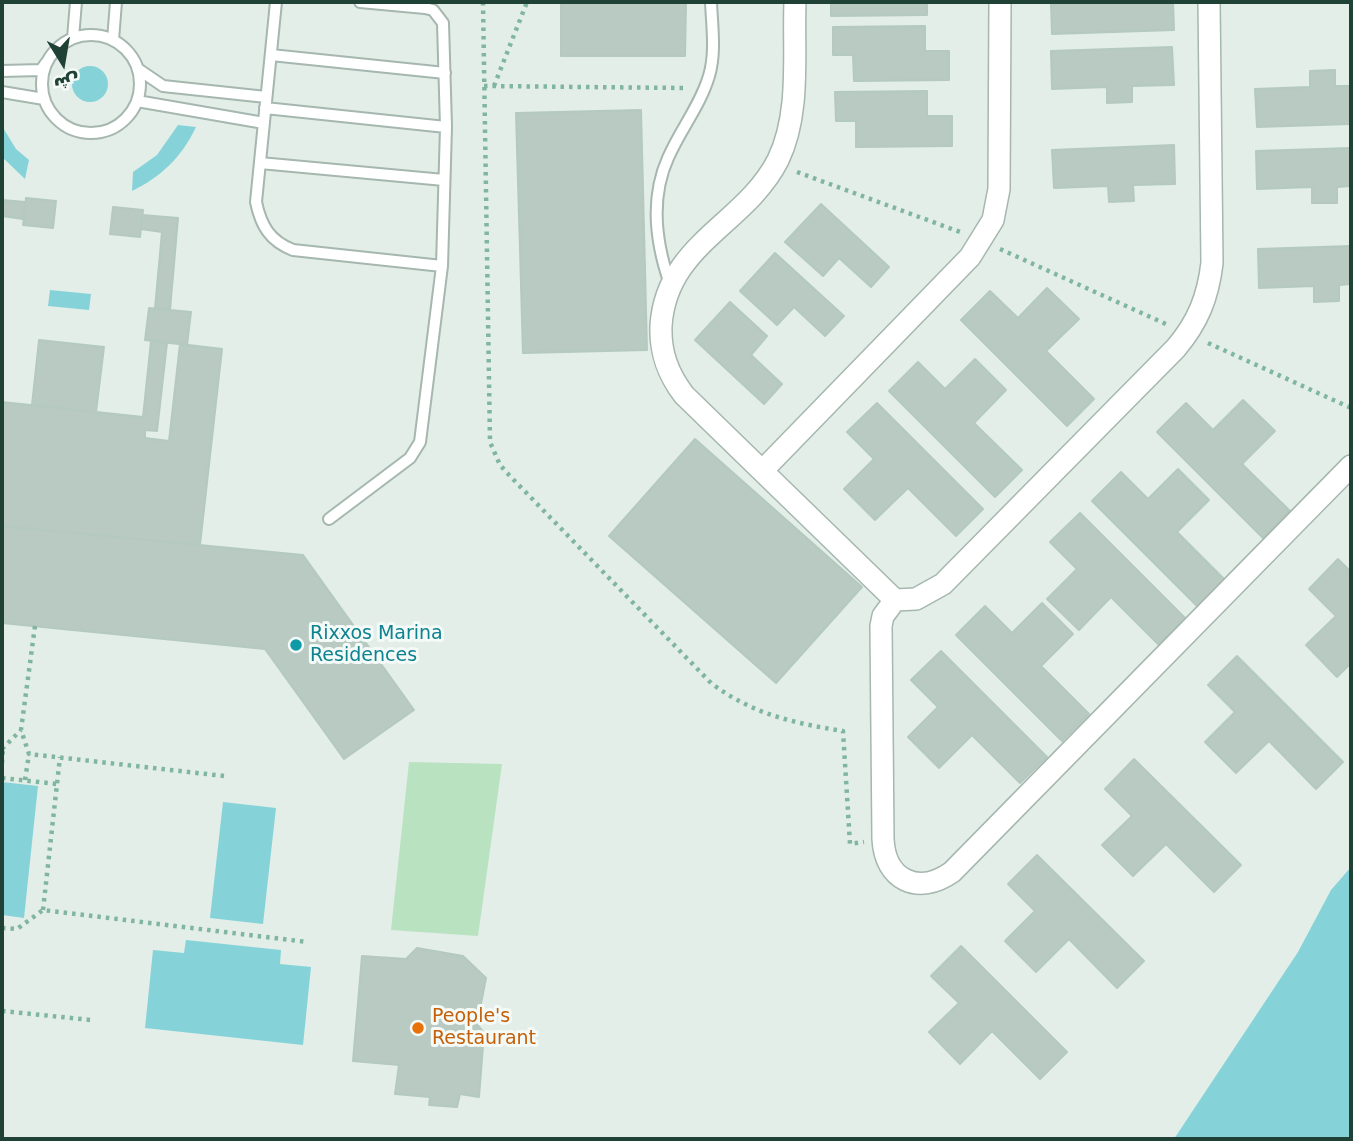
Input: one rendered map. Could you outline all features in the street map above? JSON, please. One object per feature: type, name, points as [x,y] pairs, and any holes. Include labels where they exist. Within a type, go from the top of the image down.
[{"type":"street","points":[[794,2],[792,116],[783,148],[767,177],[686,260],[670,284],[662,311],[661,340],[668,369],[684,395],[895,600],[916,599],[943,584],[1188,334],[1205,300],[1212,263],[1209,2]]},
{"type":"street","points":[[763,470],[970,257],[993,220],[999,189],[1000,2]]},
{"type":"street","points":[[895,600],[883,616],[881,626],[884,853],[889,866],[906,880],[926,884],[952,872],[1351,466]]},
{"type":"lane","points":[[73,38],[76,2]]},
{"type":"lane","points":[[113,40],[116,2]]},
{"type":"lane","points":[[276,2],[256,202],[260,218],[279,244],[293,250],[442,266]]},
{"type":"lane","points":[[329,519],[410,457],[421,442],[442,266],[446,127],[443,23],[440,16],[425,8],[360,2]]},
{"type":"lane","points":[[670,284],[658,240],[660,183],[668,157],[705,88],[712,59],[711,2]]},
{"type":"lane","points":[[2,71],[41,70],[49,58],[73,38],[86,35],[113,40],[133,57],[138,69],[140,90],[137,101],[132,113],[113,129],[88,133],[75,131],[54,117],[43,95]]},
{"type":"lane","points":[[271,55],[445,73]]},
{"type":"lane","points":[[2,92],[44,99],[44,70],[49,58]]},
{"type":"lane","points":[[138,69],[163,86],[446,127]]},
{"type":"lane","points":[[137,101],[264,123]]},
{"type":"lane","points":[[260,163],[444,180]]},
{"type":"path","points":[[483,2],[486,304],[493,454],[509,475],[711,683],[748,708],[769,717],[843,730],[850,844],[883,839]]},
{"type":"path","points":[[494,86],[527,2]]},
{"type":"path","points":[[484,86],[705,88]]},
{"type":"path","points":[[797,172],[981,240],[1351,408]]},
{"type":"path","points":[[25,780],[29,754],[21,730],[35,626]]},
{"type":"path","points":[[2,763],[3,749],[21,730]]},
{"type":"path","points":[[29,754],[224,776]]},
{"type":"path","points":[[43,910],[60,757]]},
{"type":"path","points":[[2,778],[57,784]]},
{"type":"path","points":[[2,928],[18,929],[43,910],[307,942]]},
{"type":"path","points":[[2,1012],[91,1020]]},
{"type":"green space","points":[[409,762],[502,764],[478,936],[391,930]]},
{"type":"water","points":[[90,66],[103,71],[108,84],[103,97],[90,102],[77,97],[72,84],[77,71]]},
{"type":"water","points":[[178,125],[196,127],[170,165],[132,191],[133,172],[157,155]]},
{"type":"water","points":[[2,126],[16,149],[29,160],[25,179],[2,157]]},
{"type":"water","points":[[50,290],[91,294],[89,310],[48,306]]},
{"type":"water","points":[[2,782],[38,786],[24,918],[2,915]]},
{"type":"water","points":[[223,802],[276,808],[263,924],[210,918]]},
{"type":"water","points":[[1351,867],[1351,1139],[1174,1139],[1298,952],[1331,890]]},
{"type":"water","points":[[186,940],[281,950],[280,964],[311,967],[303,1045],[145,1028],[153,950],[184,953]]},
{"type":"building","points":[[561,2],[686,2],[685,56],[561,56]]},
{"type":"building","points":[[831,2],[927,2],[927,15],[831,16]]},
{"type":"building","points":[[1051,2],[1173,2],[1174,30],[1052,34]]},
{"type":"building","points":[[925,26],[925,51],[949,51],[949,80],[854,81],[853,55],[833,55],[833,27]]},
{"type":"building","points":[[1172,47],[1174,85],[1132,86],[1132,102],[1107,103],[1107,87],[1052,89],[1051,51]]},
{"type":"building","points":[[1335,70],[1335,86],[1351,86],[1351,124],[1257,127],[1255,89],[1310,87],[1310,71]]},
{"type":"building","points":[[927,91],[927,116],[952,116],[952,146],[856,147],[856,121],[836,121],[835,92]]},
{"type":"building","points":[[641,110],[647,350],[523,353],[516,113]]},
{"type":"building","points":[[1174,145],[1175,184],[1133,185],[1134,201],[1109,202],[1108,186],[1054,188],[1052,150]]},
{"type":"building","points":[[1351,148],[1351,186],[1337,187],[1337,203],[1312,203],[1312,187],[1257,189],[1256,151]]},
{"type":"building","points":[[26,198],[56,201],[53,228],[23,225]]},
{"type":"building","points":[[2,200],[25,202],[23,219],[2,216]]},
{"type":"building","points":[[821,204],[889,267],[871,287],[839,258],[823,276],[785,242]]},
{"type":"building","points":[[113,207],[143,210],[140,237],[110,234]]},
{"type":"building","points":[[142,215],[178,218],[170,310],[155,308],[162,232],[141,229]]},
{"type":"building","points":[[1351,246],[1351,284],[1339,285],[1339,301],[1314,302],[1314,286],[1259,288],[1258,249]]},
{"type":"building","points":[[775,253],[844,316],[825,336],[794,307],[777,325],[740,291]]},
{"type":"building","points":[[1047,288],[1079,319],[1046,351],[1094,399],[1067,426],[961,320],[990,291],[1018,318]]},
{"type":"building","points":[[730,302],[767,336],[751,355],[782,384],[764,404],[695,340]]},
{"type":"building","points":[[149,308],[191,312],[187,345],[145,340]]},
{"type":"building","points":[[39,340],[104,347],[96,412],[32,405]]},
{"type":"building","points":[[151,341],[167,343],[157,431],[145,430],[145,438],[169,441],[180,344],[222,349],[200,545],[2,526],[2,402],[143,417]]},
{"type":"building","points":[[975,359],[1006,390],[974,423],[1022,470],[995,497],[889,391],[918,362],[945,389]]},
{"type":"building","points":[[1243,400],[1275,431],[1242,464],[1290,511],[1263,538],[1157,432],[1186,403],[1213,430]]},
{"type":"building","points":[[877,403],[983,509],[956,536],[908,488],[875,520],[844,489],[874,459],[847,432]]},
{"type":"building","points":[[695,439],[862,587],[776,683],[609,536]]},
{"type":"building","points":[[1178,469],[1209,500],[1177,532],[1225,580],[1198,607],[1092,501],[1121,472],[1148,499]]},
{"type":"building","points":[[1080,513],[1186,619],[1159,645],[1111,597],[1079,630],[1047,599],[1077,569],[1050,542]]},
{"type":"building","name":"Rixxos Marina Residences","points":[[2,526],[303,555],[414,710],[344,759],[265,649],[2,623]]},
{"type":"building","points":[[1338,559],[1351,572],[1351,663],[1337,677],[1306,645],[1336,616],[1309,589]]},
{"type":"building","points":[[1042,603],[1073,634],[1041,666],[1089,714],[1062,741],[956,635],[985,606],[1012,633]]},
{"type":"building","points":[[941,651],[1047,757],[1020,783],[972,735],[939,768],[908,737],[938,707],[911,680]]},
{"type":"building","points":[[1237,656],[1343,762],[1316,789],[1269,741],[1236,773],[1205,742],[1235,712],[1208,685]]},
{"type":"building","points":[[1134,759],[1241,865],[1214,892],[1166,844],[1133,876],[1102,845],[1132,816],[1105,789]]},
{"type":"building","points":[[1037,855],[1144,961],[1117,988],[1069,939],[1036,972],[1005,941],[1035,911],[1008,884]]},
{"type":"building","points":[[961,946],[1067,1052],[1040,1079],[992,1031],[960,1064],[929,1032],[959,1003],[931,976]]},
{"type":"building","name":"People's Restaurant","points":[[417,948],[463,956],[486,978],[477,1024],[484,1033],[479,1097],[460,1094],[457,1107],[429,1105],[430,1097],[395,1094],[399,1065],[353,1061],[362,956],[406,959]]},
{"type":"place","name":"Rixxos Marina Residences","points":[[296,645]]},
{"type":"place","name":"People's Restaurant","points":[[418,1028]]}]
